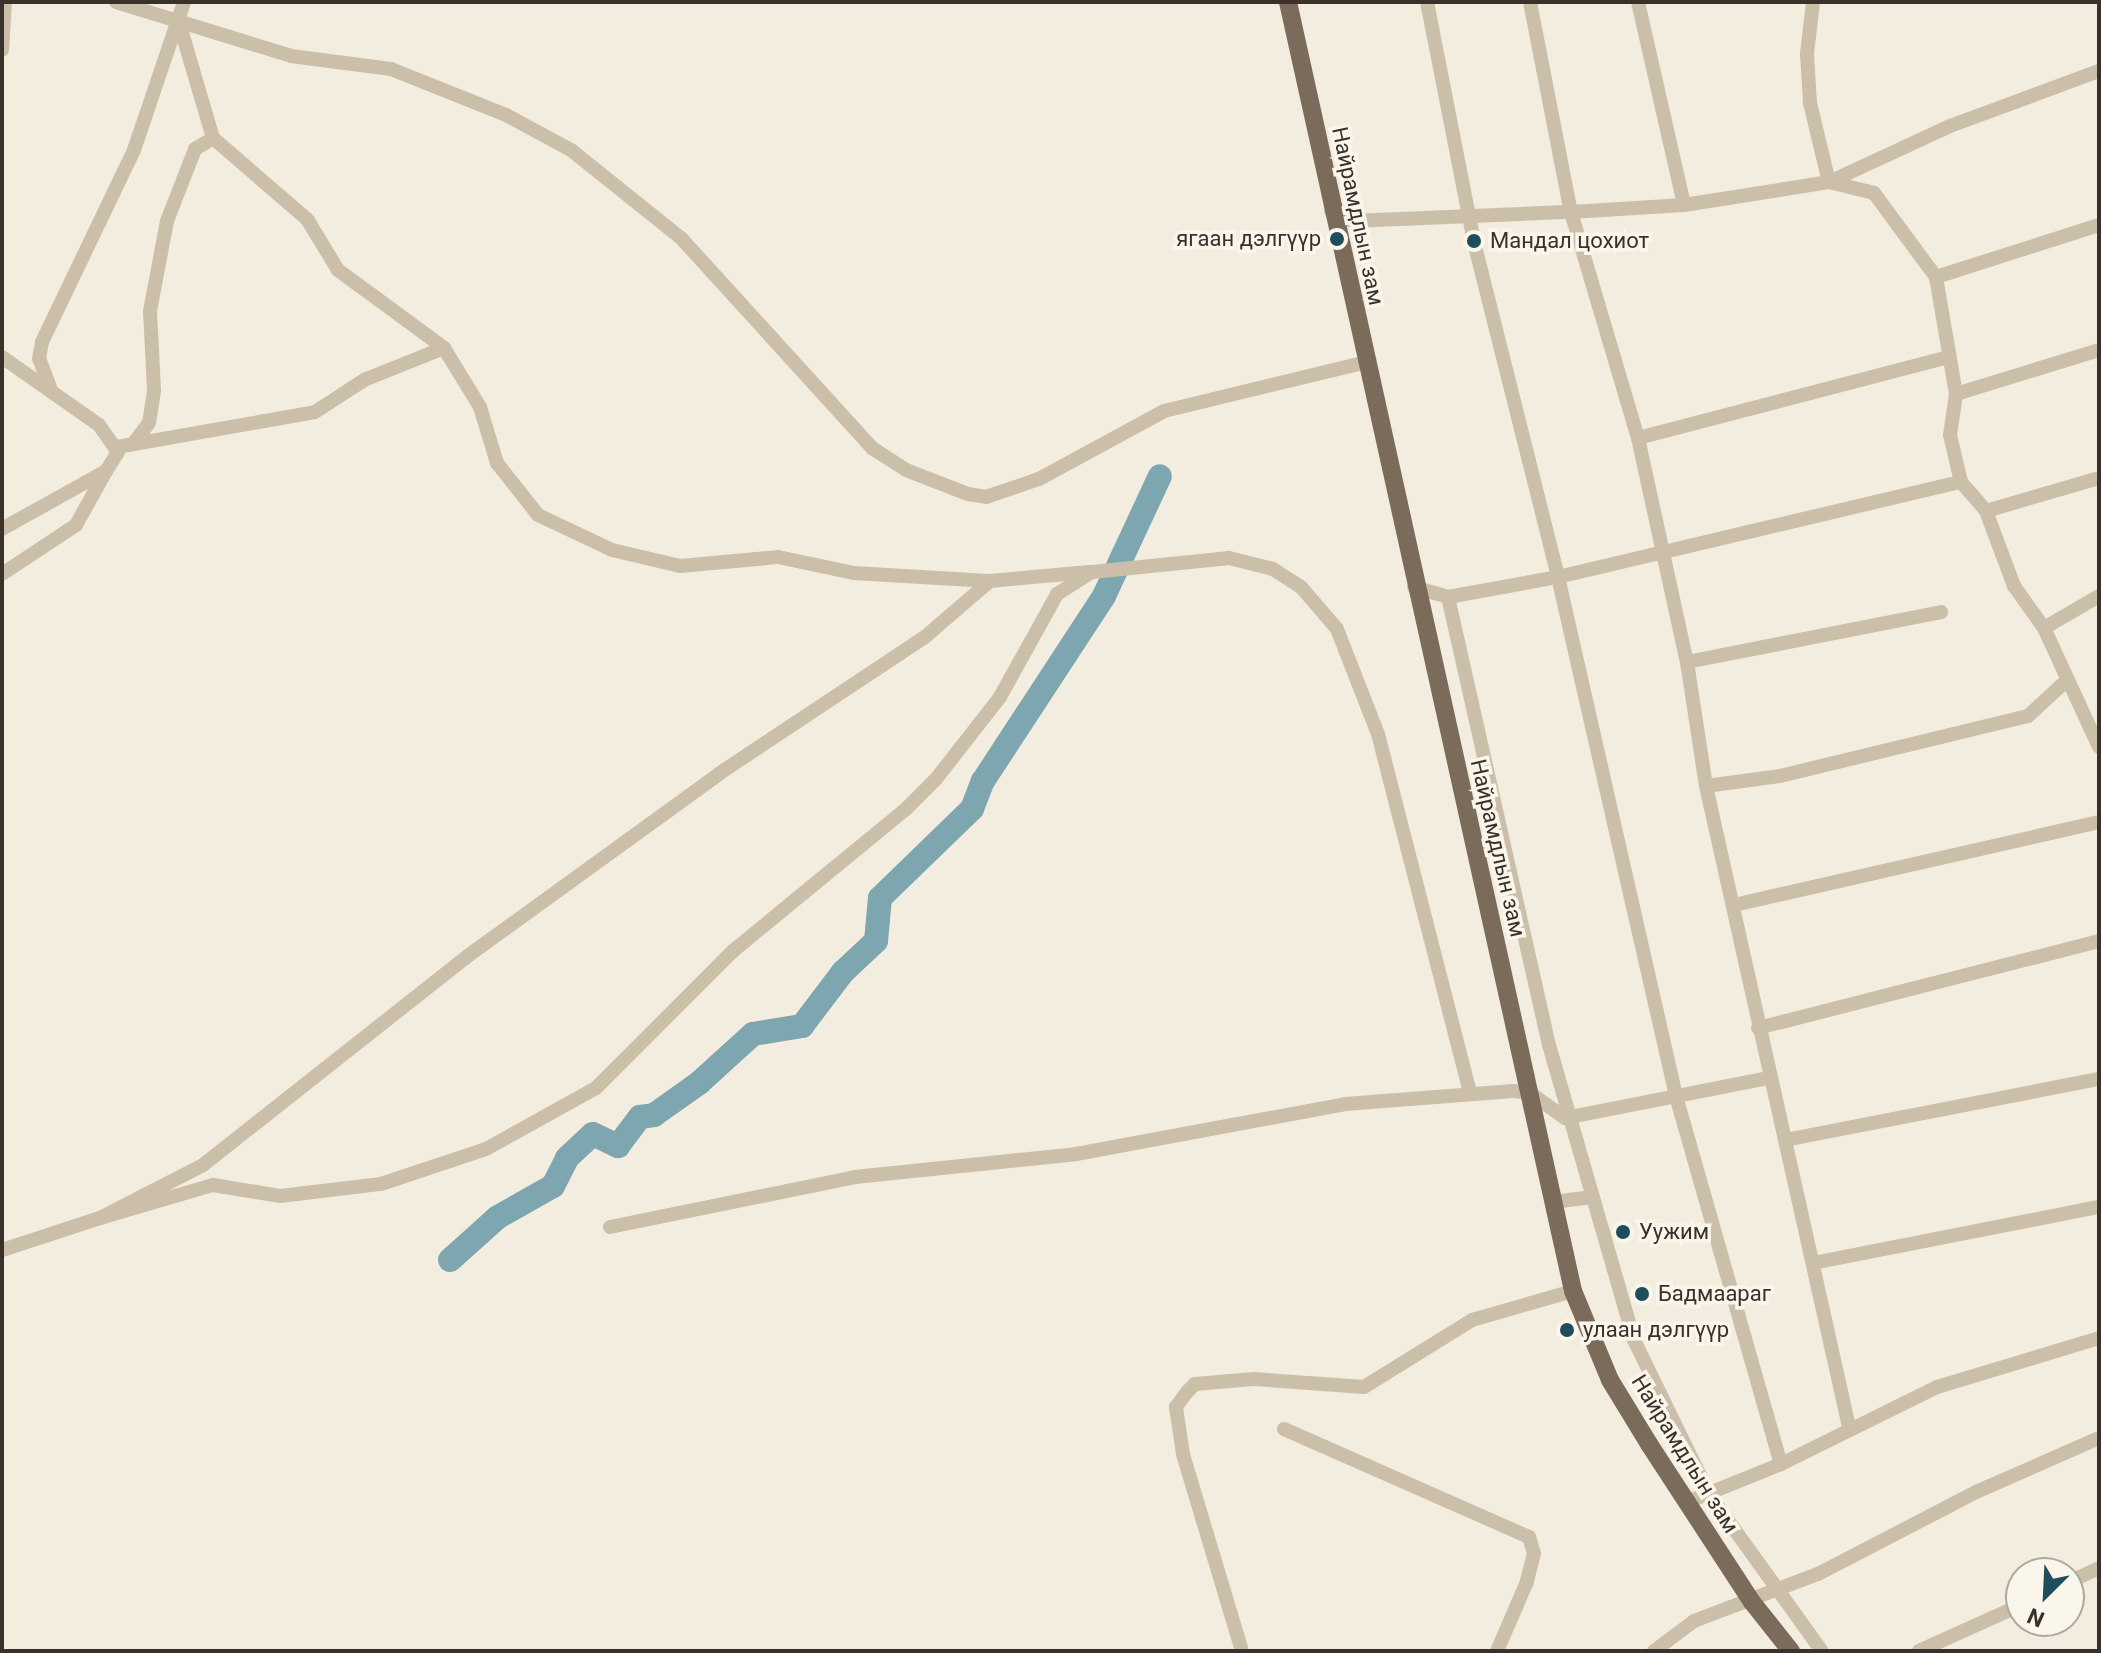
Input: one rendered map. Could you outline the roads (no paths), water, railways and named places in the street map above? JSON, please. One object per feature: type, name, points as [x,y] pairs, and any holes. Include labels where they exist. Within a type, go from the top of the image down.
[{"type":"main road","name":"Найрамдлын зам","points":[[1288,2],[1414,587],[1573,1291],[1610,1380],[1752,1602],[1791,1651]]},
{"type":"street","points":[[2,50],[5,2]]},
{"type":"street","points":[[116,2],[291,56],[391,69],[506,115],[571,150],[681,238],[872,448],[906,470],[968,494],[986,497],[1039,479],[1164,411],[1366,362]]},
{"type":"street","points":[[50,387],[39,359],[42,342],[134,150],[184,2]]},
{"type":"street","points":[[1427,2],[1472,218],[1558,577],[1676,1096],[1781,1464]]},
{"type":"street","points":[[1530,2],[1571,212],[1638,438],[1687,662],[1706,786],[1849,1427]]},
{"type":"street","points":[[1638,2],[1684,205]]},
{"type":"street","points":[[1813,2],[1807,54],[1810,103],[1829,182]]},
{"type":"street","points":[[178,19],[213,138],[307,219],[338,270],[444,348],[480,407],[497,463],[538,515],[585,539],[680,566],[778,557],[854,573],[990,581],[1139,571],[1229,558],[1255,563],[1301,587],[1337,629],[1378,734],[1470,1092]]},
{"type":"street","points":[[1331,211],[1352,221],[1472,218],[1684,205],[1829,182],[1950,126],[2099,71]]},
{"type":"street","points":[[133,444],[149,423],[153,401],[150,311],[167,221],[195,149],[213,138]]},
{"type":"street","points":[[1829,182],[1874,193],[1936,277],[1956,394],[1950,435],[1961,482],[1986,511],[2014,586],[2044,628],[2067,680],[2092,715],[2099,747]]},
{"type":"street","points":[[1936,277],[2099,225]]},
{"type":"street","points":[[117,447],[315,412],[364,380],[444,348]]},
{"type":"street","points":[[1956,394],[2099,350]]},
{"type":"street","points":[[2,357],[50,387],[117,447]]},
{"type":"street","points":[[1638,438],[1948,357]]},
{"type":"street","points":[[2,529],[106,471],[116,461],[117,447]]},
{"type":"street","points":[[2,574],[76,525],[106,471]]},
{"type":"street","points":[[1986,511],[2099,478]]},
{"type":"street","points":[[1414,587],[1448,597],[1558,577],[1961,482]]},
{"type":"street","points":[[2,1250],[213,1185],[280,1196],[381,1184],[486,1149],[596,1088],[733,951],[906,809],[936,779],[1000,697],[1057,594],[1093,572]]},
{"type":"street","points":[[100,1218],[203,1165],[469,955],[720,773],[926,636],[990,581]]},
{"type":"street","points":[[2044,628],[2099,596]]},
{"type":"street","points":[[1448,597],[1549,1045],[1634,1340],[1709,1494],[1822,1651]]},
{"type":"street","points":[[1687,662],[1941,612]]},
{"type":"street","points":[[1706,786],[1780,776],[2028,716],[2067,680]]},
{"type":"street","points":[[1734,905],[2099,822]]},
{"type":"street","points":[[1758,1028],[2099,941]]},
{"type":"street","points":[[610,1227],[855,1177],[1076,1154],[1345,1104],[1470,1092],[1530,1093],[1570,1118],[1769,1078]]},
{"type":"street","points":[[1785,1140],[2099,1079]]},
{"type":"street","points":[[1553,1202],[1593,1197]]},
{"type":"street","points":[[1813,1263],[2099,1207]]},
{"type":"street","points":[[1242,1651],[1183,1454],[1176,1407],[1187,1392],[1195,1384],[1254,1379],[1364,1387],[1472,1320],[1573,1291]]},
{"type":"street","points":[[1687,1502],[1781,1464],[1849,1427],[1968,1376],[2099,1338]]},
{"type":"street","points":[[1284,1429],[1529,1537],[1534,1553],[1526,1584],[1497,1651]]},
{"type":"street","points":[[1654,1651],[1694,1621],[1779,1590],[2099,1438]]},
{"type":"street","points":[[1919,1651],[2005,1612]]},
{"type":"waterway","points":[[450,1260],[498,1217],[553,1186],[567,1158],[593,1134],[618,1146],[640,1117],[654,1115],[699,1083],[753,1034],[802,1026],[843,972],[876,941],[880,898],[972,809],[983,781],[1104,596],[1160,476]]},
{"type":"place","name":"ягаан дэлгүүр","points":[[1337,239]]},
{"type":"place","name":"Мандал цохиот","points":[[1474,241]]},
{"type":"place","name":"Уужим","points":[[1623,1232]]},
{"type":"place","name":"Бадмаараг","points":[[1642,1294]]},
{"type":"place","name":"улаан дэлгүүр","points":[[1567,1330]]}]
